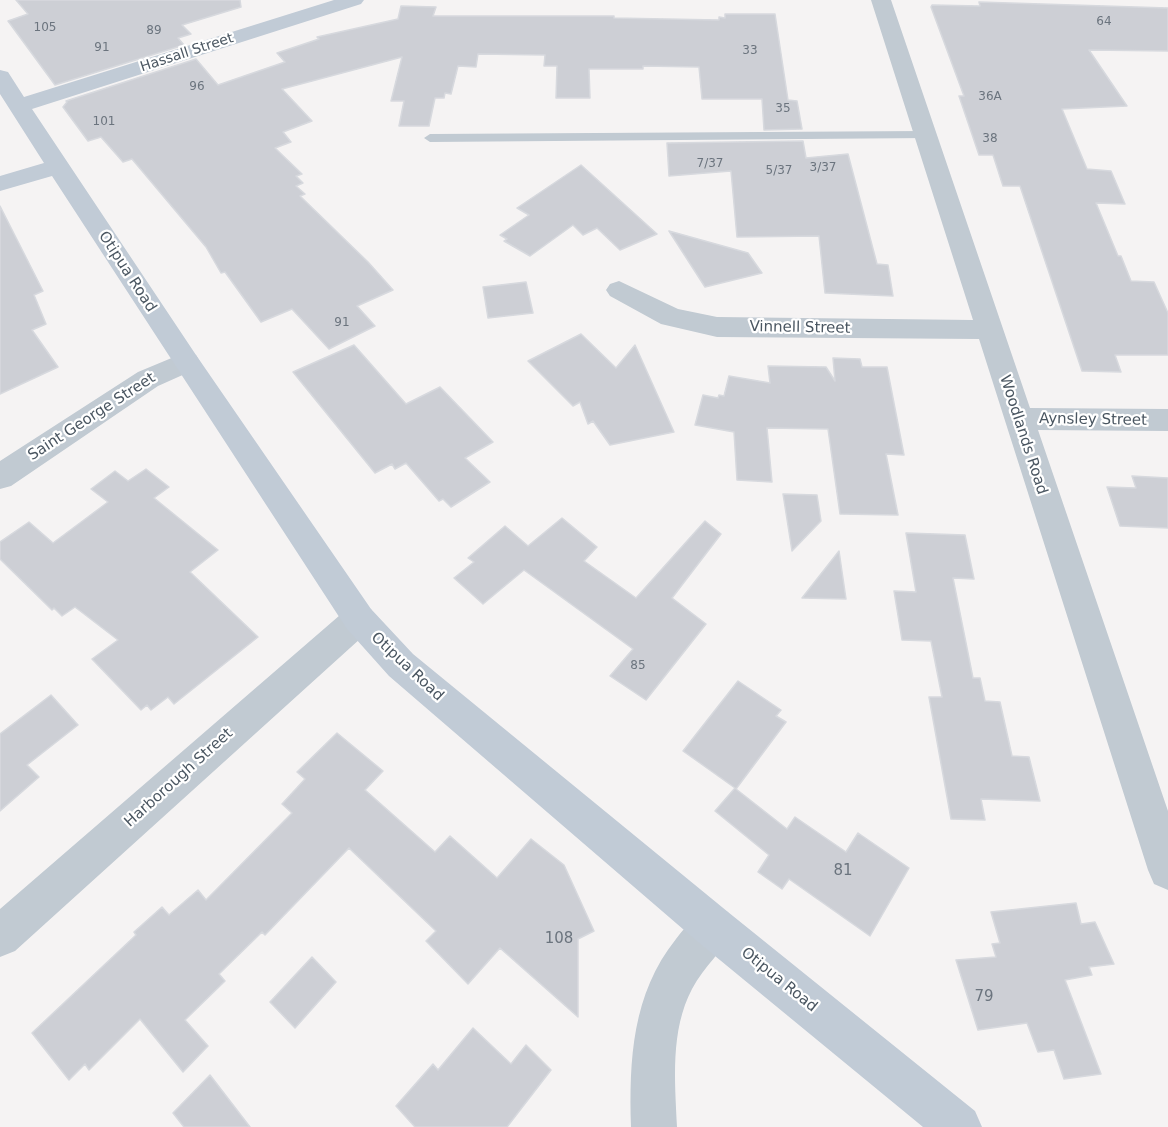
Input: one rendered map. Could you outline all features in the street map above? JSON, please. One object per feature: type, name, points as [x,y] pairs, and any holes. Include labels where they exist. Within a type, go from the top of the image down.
[{"type":"street","name":"Hassall Street","points":[[20,106],[354,0]]},
{"type":"street","name":"Woodlands Road","points":[[881,0],[1168,870]]},
{"type":"street","name":"Otipua Road","points":[[0,77],[186,362],[359,619],[401,665],[713,927],[959,1127]]},
{"type":"street","points":[[0,184],[24,179],[58,166]]},
{"type":"street","name":"Vinnell Street","points":[[619,290],[671,317],[717,327],[989,330]]},
{"type":"street","name":"Saint George Street","points":[[0,477],[148,379],[186,362]]},
{"type":"street","name":"Aynsley Street","points":[[1018,419],[1168,420]]},
{"type":"street","name":"Harborough Street","points":[[0,936],[359,619]]},
{"type":"street","points":[[654,1127],[652,1062],[657,1020],[677,973],[713,927]]},
{"type":"lane","points":[[430,138],[925,135]]},
{"type":"building","points":[[16,0],[240,0],[241,7],[182,25],[191,34],[178,38],[184,45],[55,85],[8,21],[28,14]]},
{"type":"building","points":[[979,2],[1168,8],[1168,51],[1089,50],[1127,106],[1062,109],[1087,169],[1111,171],[1125,204],[1096,203],[1131,281],[1154,282],[1168,313],[1168,355],[1115,355],[1121,372],[1082,371],[1020,186],[1003,186],[993,155],[979,155],[959,96],[964,96],[931,7],[932,5],[980,6]]},
{"type":"building","points":[[401,6],[436,7],[433,16],[614,16],[614,18],[719,20],[719,17],[725,18],[725,14],[775,14],[788,100],[797,101],[802,129],[764,130],[762,99],[702,99],[699,67],[643,66],[643,69],[589,69],[590,98],[556,98],[557,66],[544,66],[545,55],[478,54],[476,67],[458,66],[451,94],[445,93],[444,98],[435,98],[429,126],[399,126],[404,101],[391,101],[402,57],[282,89],[312,121],[283,132],[291,142],[275,148],[302,174],[296,176],[303,183],[296,186],[305,194],[300,196],[368,262],[393,290],[357,306],[375,326],[329,349],[292,309],[261,322],[225,272],[221,273],[206,247],[132,159],[123,162],[101,137],[88,141],[63,107],[66,101],[196,59],[218,85],[285,62],[277,53],[319,39],[317,37],[398,19]]},
{"type":"building","points":[[803,141],[806,158],[848,154],[877,264],[888,265],[893,296],[825,293],[819,236],[737,237],[731,171],[669,176],[667,143]]},
{"type":"building","points":[[581,165],[657,234],[620,250],[597,228],[583,235],[573,225],[530,256],[504,241],[507,239],[500,235],[529,215],[517,208]]},
{"type":"building","points":[[0,206],[43,291],[34,295],[46,324],[32,330],[58,367],[0,394]]},
{"type":"building","points":[[669,231],[748,253],[762,273],[705,287]]},
{"type":"building","points":[[526,282],[533,313],[488,318],[483,287]]},
{"type":"building","points":[[581,334],[616,368],[635,345],[674,432],[610,445],[593,421],[588,424],[580,402],[573,406],[528,361]]},
{"type":"building","points":[[354,345],[406,404],[440,387],[493,442],[465,458],[490,482],[451,507],[443,499],[439,501],[406,463],[395,469],[392,464],[375,473],[293,372]]},
{"type":"building","points":[[833,358],[860,359],[862,367],[887,367],[904,455],[886,454],[898,515],[840,514],[828,429],[767,428],[772,482],[737,480],[734,432],[695,425],[703,395],[718,398],[719,395],[724,396],[729,376],[770,383],[768,366],[826,367],[835,381]]},
{"type":"building","points":[[146,469],[169,487],[154,498],[218,550],[190,572],[258,637],[174,704],[168,697],[151,710],[147,705],[141,710],[92,659],[118,640],[75,607],[62,616],[54,608],[52,610],[0,559],[0,542],[29,522],[53,543],[108,502],[91,489],[115,471],[128,481]]},
{"type":"building","points":[[1132,476],[1168,478],[1168,528],[1120,526],[1107,487],[1136,488]]},
{"type":"building","points":[[783,494],[817,495],[821,521],[792,551]]},
{"type":"building","points":[[562,518],[597,547],[584,561],[636,598],[705,521],[721,534],[672,598],[706,624],[646,700],[610,676],[633,649],[524,570],[483,604],[454,578],[474,562],[468,558],[505,526],[528,546]]},
{"type":"building","points":[[906,533],[965,535],[974,579],[953,578],[973,678],[980,678],[985,701],[1000,702],[1012,756],[1029,757],[1040,801],[981,799],[985,820],[951,819],[929,697],[942,697],[931,641],[902,640],[894,591],[916,592]]},
{"type":"building","points":[[839,551],[846,599],[802,598]]},
{"type":"building","points":[[738,681],[781,710],[776,716],[786,722],[736,789],[787,829],[795,817],[846,852],[858,833],[909,868],[870,936],[789,879],[782,889],[758,872],[769,855],[715,811],[735,788],[683,751]]},
{"type":"building","points":[[51,695],[78,725],[27,765],[39,777],[0,811],[0,734]]},
{"type":"building","points":[[337,733],[383,771],[365,790],[435,852],[450,836],[497,878],[531,839],[564,865],[594,931],[578,939],[578,1017],[500,948],[468,984],[426,941],[436,931],[349,848],[265,935],[262,932],[219,974],[225,981],[185,1020],[208,1046],[183,1072],[140,1019],[89,1070],[85,1064],[69,1080],[32,1033],[136,935],[134,932],[162,907],[169,915],[198,890],[206,900],[292,813],[282,804],[305,779],[297,772]]},
{"type":"building","points":[[1076,903],[1081,924],[1095,922],[1114,964],[1089,967],[1092,975],[1065,980],[1101,1074],[1064,1079],[1054,1050],[1038,1052],[1027,1023],[978,1030],[956,960],[996,957],[992,944],[1000,943],[991,912]]},
{"type":"building","points":[[312,957],[336,982],[295,1028],[270,1002]]},
{"type":"building","points":[[473,1028],[511,1064],[526,1045],[551,1070],[507,1127],[415,1127],[396,1106],[433,1064],[438,1070]]},
{"type":"building","points":[[210,1075],[250,1127],[184,1127],[173,1113]]}]
